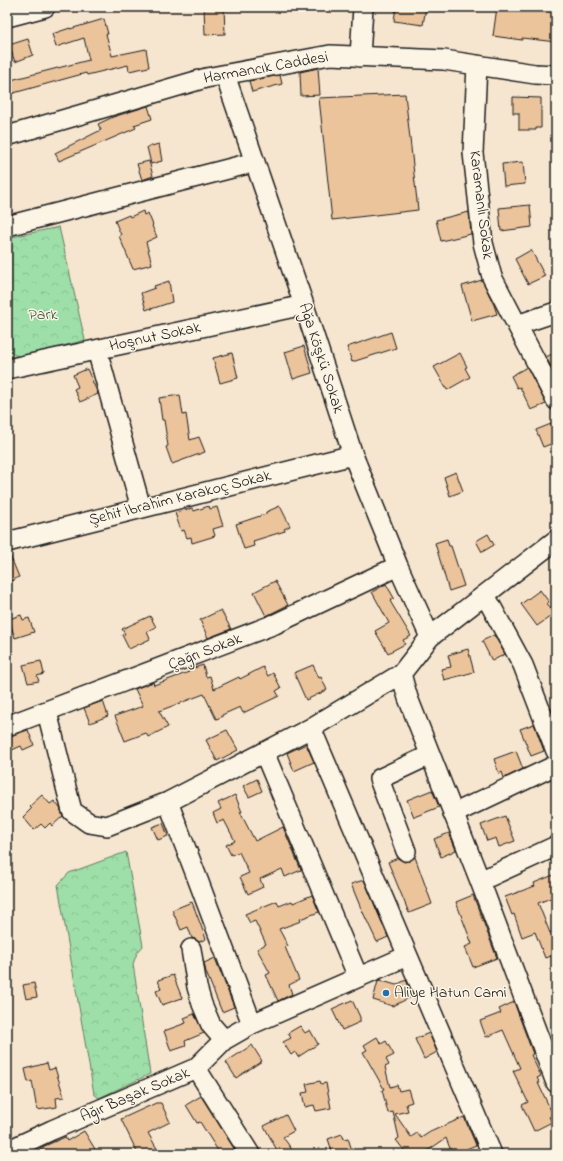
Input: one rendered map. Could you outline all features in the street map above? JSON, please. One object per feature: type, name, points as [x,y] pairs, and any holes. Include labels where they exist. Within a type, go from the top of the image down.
[{"type":"street","points":[[7,17],[45,7]]},
{"type":"street","points":[[360,57],[363,7]]},
{"type":"street","name":"Harmancık Caddesi","points":[[7,136],[206,78],[330,55],[444,60],[535,74],[556,75]]},
{"type":"street","name":"Karamanlı Sokak","points":[[476,65],[473,153],[483,243],[492,277],[556,400]]},
{"type":"street","name":"Ağa Köşkü Sokak","points":[[225,75],[304,305],[353,455],[398,566],[430,637]]},
{"type":"street","points":[[7,226],[255,162]]},
{"type":"street","name":"Hoşnut Sokak","points":[[7,369],[304,305]]},
{"type":"street","points":[[517,325],[556,312]]},
{"type":"street","points":[[97,350],[141,508]]},
{"type":"street","name":"Şehit İbrahim Karakoç Sokak","points":[[7,542],[353,455]]},
{"type":"street","points":[[47,712],[72,811],[89,823],[107,826],[168,802],[311,728],[401,674],[430,637],[556,540]]},
{"type":"street","name":"Çağrı Sokak","points":[[7,726],[276,624],[398,566]]},
{"type":"street","points":[[485,595],[523,665],[556,751]]},
{"type":"street","points":[[401,674],[408,698],[453,814],[549,1045],[556,1083]]},
{"type":"street","points":[[311,728],[492,1154]]},
{"type":"street","points":[[264,752],[358,977]]},
{"type":"street","points":[[406,851],[379,779],[430,755]]},
{"type":"street","points":[[453,814],[552,767],[556,767]]},
{"type":"street","points":[[168,802],[252,1024]]},
{"type":"street","points":[[480,881],[556,846]]},
{"type":"street","points":[[191,949],[197,987],[202,1004],[211,1025],[224,1040]]},
{"type":"street","name":"Ağır Başak Sokak","points":[[7,1151],[196,1068],[224,1040],[252,1024],[407,956]]},
{"type":"street","points":[[196,1068],[250,1154]]},
{"type":"green space","name":"Park","points":[[59,227],[85,340],[19,358],[9,351],[7,342],[7,238]]},
{"type":"green space","points":[[126,852],[143,946],[137,953],[133,964],[150,1074],[99,1098],[94,1094],[58,885],[69,873]]},
{"type":"building","points":[[204,7],[224,7],[225,34],[205,35]]},
{"type":"building","points":[[396,7],[426,7],[423,25],[394,21]]},
{"type":"building","points":[[497,7],[520,7],[556,12],[556,42],[522,38],[522,40],[493,36]]},
{"type":"building","points":[[104,19],[108,34],[106,34],[112,56],[146,49],[149,67],[129,71],[128,65],[87,75],[86,73],[10,94],[10,91],[7,92],[7,81],[89,60],[84,38],[56,47],[52,34]]},
{"type":"building","points":[[28,39],[33,55],[15,62],[9,45]]},
{"type":"building","points":[[318,68],[320,95],[301,96],[300,72]]},
{"type":"building","points":[[280,75],[282,84],[252,92],[249,81]]},
{"type":"building","points":[[405,94],[418,210],[332,220],[319,98]]},
{"type":"building","points":[[513,97],[541,98],[541,128],[536,128],[536,130],[519,130],[519,113],[513,113]]},
{"type":"building","points":[[148,106],[152,119],[134,125],[136,128],[59,161],[55,153],[101,130],[98,124],[113,117]]},
{"type":"building","points":[[159,144],[162,161],[151,164],[147,147]]},
{"type":"building","points":[[149,161],[153,176],[142,180],[137,164]]},
{"type":"building","points":[[523,162],[525,184],[504,186],[502,164]]},
{"type":"building","points":[[530,205],[532,227],[501,231],[499,208]]},
{"type":"building","points":[[143,211],[144,215],[148,213],[157,237],[146,242],[152,264],[133,269],[119,236],[121,235],[115,221],[129,215],[130,217]]},
{"type":"building","points":[[469,212],[471,234],[441,241],[436,220]]},
{"type":"building","points":[[531,250],[545,276],[528,284],[515,259]]},
{"type":"building","points":[[482,280],[497,314],[472,321],[462,286]]},
{"type":"building","points":[[169,281],[172,302],[146,310],[141,293],[155,288],[154,286]]},
{"type":"building","points":[[391,332],[396,348],[352,362],[347,347]]},
{"type":"building","points":[[304,346],[312,373],[293,379],[285,352]]},
{"type":"building","points":[[556,352],[556,376],[546,357]]},
{"type":"building","points":[[232,353],[238,378],[220,383],[213,358]]},
{"type":"building","points":[[460,353],[470,377],[447,390],[434,367]]},
{"type":"building","points":[[527,367],[546,404],[531,410],[520,387],[517,388],[511,376]]},
{"type":"building","points":[[87,369],[98,394],[80,402],[74,389],[78,387],[73,375]]},
{"type":"building","points":[[180,395],[183,415],[186,414],[190,440],[199,437],[205,452],[172,464],[166,447],[168,446],[159,398]]},
{"type":"building","points":[[556,422],[556,442],[543,447],[536,430]]},
{"type":"building","points":[[456,472],[463,491],[450,496],[444,477]]},
{"type":"building","points":[[209,506],[210,509],[217,507],[223,526],[213,529],[215,536],[192,543],[191,537],[187,538],[184,530],[181,531],[175,513],[192,508],[194,511]]},
{"type":"building","points":[[280,506],[290,526],[284,529],[285,531],[253,541],[254,546],[244,549],[236,524],[266,514],[266,512]]},
{"type":"building","points":[[488,534],[494,545],[482,552],[476,541]]},
{"type":"building","points":[[447,539],[449,546],[451,546],[464,586],[449,591],[435,543]]},
{"type":"building","points":[[7,553],[9,553],[19,577],[7,583]]},
{"type":"building","points":[[275,581],[288,605],[266,616],[254,592]]},
{"type":"building","points":[[386,584],[394,598],[390,601],[411,636],[403,640],[405,644],[388,653],[375,631],[389,623],[372,592]]},
{"type":"building","points":[[540,590],[549,602],[547,603],[554,614],[537,626],[521,604]]},
{"type":"building","points":[[221,610],[231,629],[208,638],[200,620]]},
{"type":"building","points":[[21,615],[23,620],[29,618],[34,632],[15,638],[9,619]]},
{"type":"building","points":[[150,616],[156,627],[147,632],[150,639],[129,649],[122,635],[125,634],[122,629]]},
{"type":"building","points":[[494,635],[505,654],[492,661],[482,641]]},
{"type":"building","points":[[468,649],[474,672],[444,680],[441,669],[451,667],[448,655]]},
{"type":"building","points":[[41,661],[44,674],[37,676],[39,681],[28,683],[23,665]]},
{"type":"building","points":[[203,665],[206,677],[210,676],[214,689],[239,677],[240,679],[263,667],[268,676],[273,673],[281,688],[276,691],[279,696],[243,713],[240,707],[216,719],[204,694],[159,711],[168,727],[148,737],[146,733],[125,741],[115,716],[143,706],[135,689],[153,682],[154,685]]},
{"type":"building","points":[[313,665],[327,690],[306,700],[294,673]]},
{"type":"building","points":[[103,701],[108,716],[90,723],[84,708]]},
{"type":"building","points":[[534,724],[544,751],[531,756],[520,729]]},
{"type":"building","points":[[28,730],[34,745],[23,750],[21,746],[12,750],[7,737]]},
{"type":"building","points":[[227,730],[238,750],[217,761],[206,740]]},
{"type":"building","points":[[306,744],[314,762],[294,771],[287,753]]},
{"type":"building","points":[[516,751],[523,769],[504,778],[502,772],[499,774],[494,759]]},
{"type":"building","points":[[257,779],[262,791],[249,797],[243,786]]},
{"type":"building","points":[[432,790],[439,807],[414,817],[407,800]]},
{"type":"building","points":[[42,795],[50,804],[54,801],[60,808],[63,816],[52,826],[50,823],[45,828],[41,824],[34,830],[23,817],[32,808],[30,806]]},
{"type":"building","points":[[235,795],[242,812],[240,812],[255,841],[283,827],[301,870],[285,877],[282,869],[260,879],[263,887],[248,894],[240,877],[249,873],[239,852],[231,855],[226,845],[235,841],[224,820],[217,823],[213,813],[221,809],[218,803]]},
{"type":"building","points":[[505,816],[515,841],[499,847],[496,838],[487,841],[481,825]]},
{"type":"building","points":[[163,823],[168,836],[158,840],[152,827]]},
{"type":"building","points":[[449,833],[456,850],[441,857],[434,839]]},
{"type":"building","points":[[415,857],[432,904],[409,913],[388,862],[398,858],[404,862]]},
{"type":"building","points":[[556,874],[556,896],[538,903],[550,933],[556,930],[556,954],[545,958],[535,932],[522,937],[514,914],[512,915],[505,897],[535,886],[534,883]]},
{"type":"building","points":[[364,880],[388,937],[377,942],[351,884]]},
{"type":"building","points":[[312,895],[319,912],[300,919],[301,921],[279,929],[288,946],[285,947],[299,980],[289,985],[292,994],[278,1001],[266,975],[270,973],[257,949],[266,944],[255,921],[250,923],[245,914],[277,901],[279,906],[292,901],[293,903]]},
{"type":"building","points":[[473,895],[497,958],[473,967],[465,947],[472,944],[456,902]]},
{"type":"building","points":[[192,902],[206,939],[199,942],[192,938],[188,927],[181,930],[172,910]]},
{"type":"building","points":[[215,958],[234,1007],[222,1012],[206,972],[204,963]]},
{"type":"building","points":[[173,975],[182,998],[162,1005],[156,991],[161,989],[158,980]]},
{"type":"building","name":"Aliye Hatun Cami","points":[[379,980],[396,985],[406,980],[413,996],[393,1006],[373,1000]]},
{"type":"building","points":[[34,983],[37,997],[26,999],[23,985]]},
{"type":"building","points":[[352,1000],[360,1017],[360,1022],[342,1030],[332,1009]]},
{"type":"building","points":[[514,1002],[533,1054],[531,1055],[541,1076],[537,1078],[540,1083],[538,1083],[553,1115],[549,1117],[552,1122],[534,1131],[522,1105],[528,1102],[513,1071],[520,1068],[503,1030],[486,1037],[480,1021],[501,1013],[499,1009]]},
{"type":"building","points":[[194,1014],[204,1033],[185,1041],[186,1046],[171,1051],[164,1031],[186,1023],[184,1018]]},
{"type":"building","points":[[300,1026],[305,1033],[310,1030],[318,1044],[298,1057],[295,1052],[291,1055],[283,1042],[291,1038],[288,1033]]},
{"type":"building","points":[[429,1033],[437,1052],[424,1059],[415,1039]]},
{"type":"building","points":[[377,1037],[381,1044],[386,1041],[394,1055],[386,1059],[389,1065],[385,1067],[390,1087],[397,1085],[399,1091],[408,1089],[412,1102],[406,1104],[408,1111],[395,1114],[411,1137],[417,1133],[421,1138],[430,1132],[464,1117],[476,1145],[459,1152],[457,1149],[451,1151],[446,1138],[423,1154],[407,1154],[396,1140],[399,1138],[393,1112],[388,1113],[382,1090],[384,1089],[363,1052],[367,1050],[364,1045]]},
{"type":"building","points":[[252,1045],[262,1061],[236,1078],[226,1062]]},
{"type":"building","points":[[47,1063],[49,1070],[55,1068],[64,1097],[56,1098],[57,1107],[37,1110],[32,1081],[28,1082],[25,1069]]},
{"type":"building","points":[[320,1081],[321,1084],[326,1083],[331,1108],[316,1111],[314,1105],[305,1107],[302,1093],[308,1092],[306,1084]]},
{"type":"building","points":[[201,1096],[235,1150],[229,1154],[220,1154],[200,1122],[197,1123],[186,1105]]},
{"type":"building","points":[[156,1103],[161,1103],[170,1122],[148,1133],[160,1154],[138,1154],[121,1119]]},
{"type":"building","points":[[286,1115],[294,1131],[283,1137],[295,1154],[279,1154],[264,1126]]},
{"type":"building","points":[[84,1131],[98,1154],[44,1154],[40,1148],[65,1137],[67,1141]]},
{"type":"building","points":[[342,1134],[344,1139],[348,1138],[353,1154],[333,1154],[328,1139]]},
{"type":"place","name":"Aliye Hatun Cami","points":[[386,993]]}]
